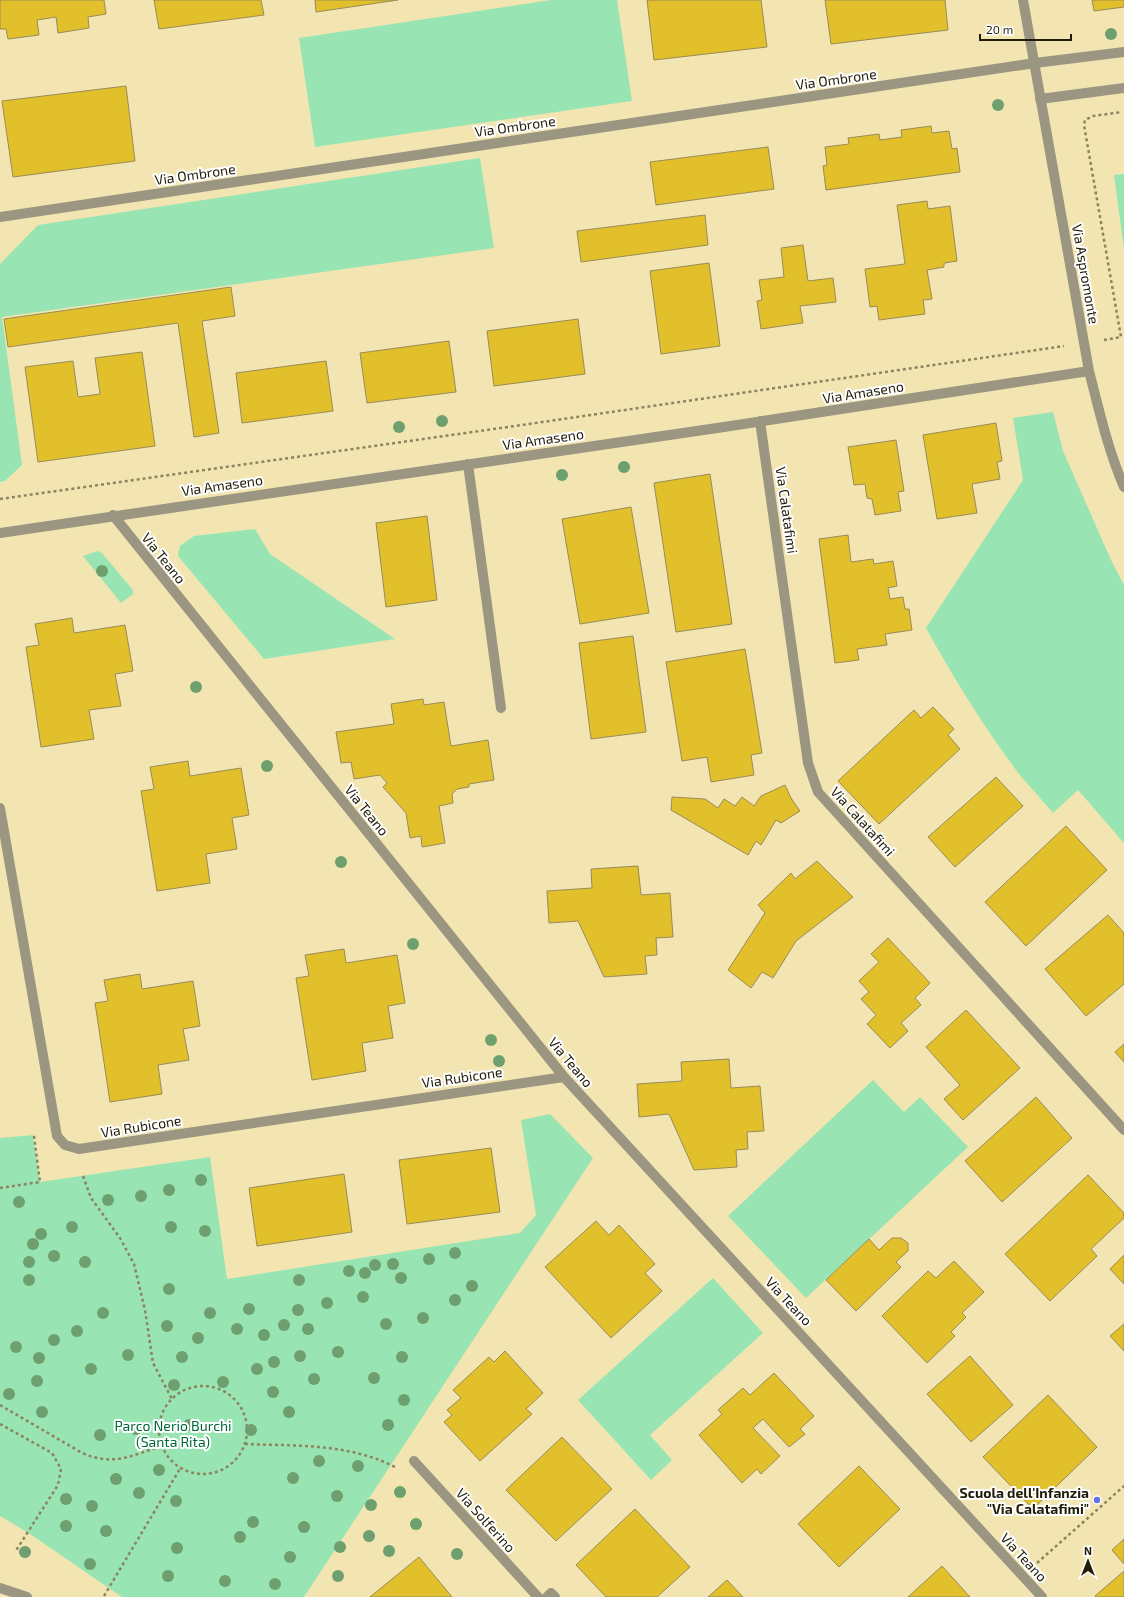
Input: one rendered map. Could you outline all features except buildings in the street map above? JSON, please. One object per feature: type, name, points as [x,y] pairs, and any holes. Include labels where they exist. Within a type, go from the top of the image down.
[{"type":"street","name":"Via Aspromonte","points":[[1023,0],[1089,371],[1100,417],[1124,487]]},
{"type":"street","name":"Via Ombrone","points":[[0,217],[1034,63],[1124,52]]},
{"type":"street","points":[[1040,99],[1124,88]]},
{"type":"street","name":"Via Amaseno","points":[[0,533],[1089,371]]},
{"type":"street","name":"Via Calatafimi","points":[[760,421],[808,763],[818,792],[1124,1130]]},
{"type":"street","points":[[468,464],[502,708]]},
{"type":"street","name":"Via Teano","points":[[113,516],[564,1077],[1042,1597]]},
{"type":"street","name":"Via Rubicone","points":[[0,808],[57,1136],[64,1145],[79,1149],[564,1077]]},
{"type":"street","name":"Via Solferino","points":[[414,1461],[538,1597]]},
{"type":"street","points":[[0,1588],[27,1597]]},
{"type":"street","points":[[547,1597],[551,1593],[555,1597]]},
{"type":"path","points":[[1121,337],[1084,125],[1085,120],[1093,116],[1124,111]]},
{"type":"path","points":[[0,499],[1051,348]]},
{"type":"path","points":[[0,1188],[40,1182],[34,1135]]},
{"type":"path","points":[[83,1176],[91,1198],[120,1238],[134,1264],[145,1310],[153,1364],[172,1399]]},
{"type":"path","points":[[199,1386],[211,1387],[223,1391],[235,1400],[243,1412],[247,1426],[245,1444],[238,1456],[227,1466],[214,1472],[198,1473],[181,1467],[173,1462],[162,1446],[159,1426],[163,1411],[172,1399],[186,1390],[199,1386]]},
{"type":"path","points":[[0,1405],[82,1454],[96,1459],[114,1460],[162,1446]]},
{"type":"path","points":[[0,1424],[52,1454],[61,1469],[58,1485],[15,1552]]},
{"type":"path","points":[[245,1444],[319,1447],[346,1450],[372,1456],[396,1467]]},
{"type":"path","points":[[104,1596],[181,1467]]},
{"type":"path","points":[[1034,1566],[1124,1486]]},
{"type":"green space","points":[[551,0],[617,0],[632,101],[315,147],[299,38]]},
{"type":"green space","points":[[480,158],[494,248],[2,317],[22,465],[5,481],[0,482],[0,264],[38,225]]},
{"type":"green space","points":[[1124,174],[1124,249],[1114,175]]},
{"type":"green space","points":[[1053,412],[1063,451],[1111,560],[1124,585],[1124,843],[1078,790],[1053,813],[1019,774],[994,739],[947,666],[926,628],[1023,480],[1013,418]]},
{"type":"green space","points":[[255,529],[270,554],[395,639],[264,659],[178,556],[180,546],[194,536]]},
{"type":"green space","points":[[98,551],[102,553],[133,590],[133,594],[121,603],[83,556]]},
{"type":"green space","points":[[873,1080],[904,1112],[920,1097],[968,1147],[806,1298],[728,1216]]},
{"type":"green space","name":"Parco Nerio Burchi (Santa Rita)","points":[[550,1114],[593,1158],[304,1597],[122,1597],[27,1532],[0,1516],[0,1138],[33,1135],[40,1182],[210,1157],[227,1279],[520,1233],[536,1215],[521,1120]]},
{"type":"green space","points":[[713,1278],[763,1333],[650,1435],[672,1460],[651,1480],[578,1400]]},
{"type":"place","name":"Scuola dell'Infanzia \"Via Calatafimi\"","points":[[1097,1500]]}]
